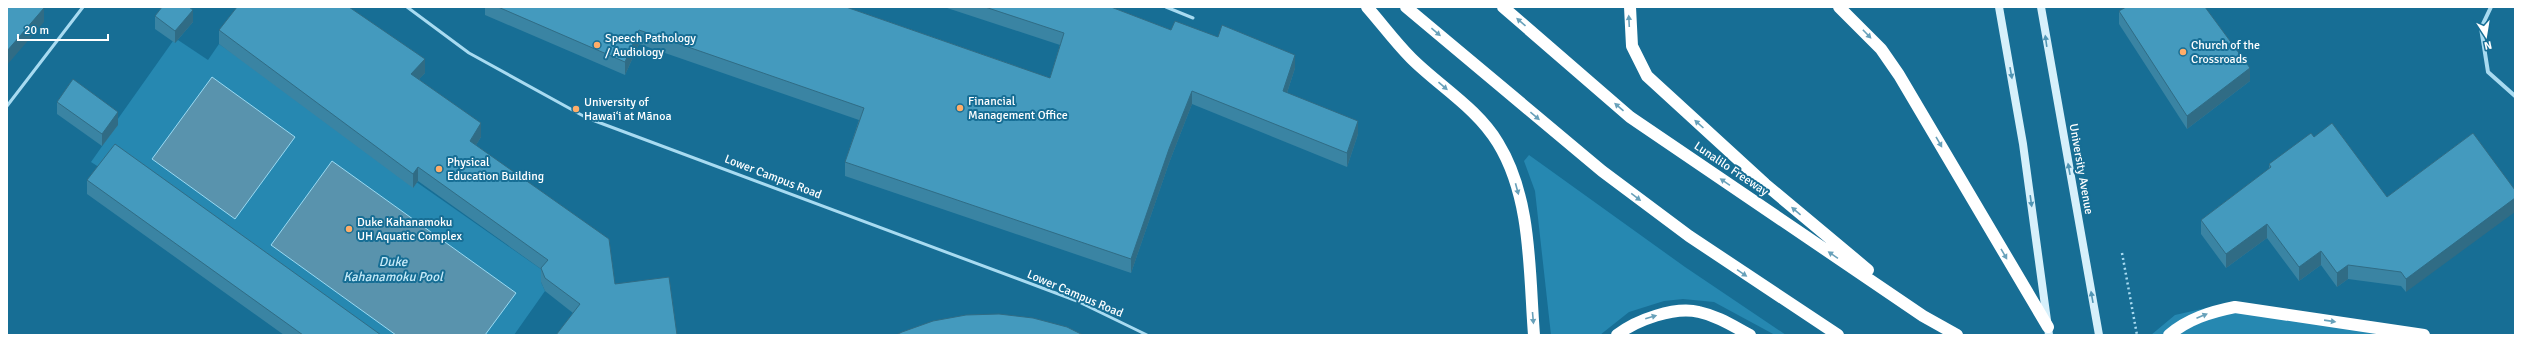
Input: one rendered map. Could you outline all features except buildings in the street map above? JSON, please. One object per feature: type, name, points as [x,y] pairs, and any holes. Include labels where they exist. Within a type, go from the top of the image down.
[{"type":"highway","points":[[1367,7],[1410,58],[1483,123],[1497,142],[1508,162],[1524,220],[1534,335]]},
{"type":"highway","points":[[1406,7],[1602,172],[1689,236],[1838,335]]},
{"type":"highway","name":"Lunalilo Freeway","points":[[1503,7],[1630,117],[1923,316],[1956,335]]},
{"type":"highway","points":[[1630,7],[1632,46],[1643,69],[1659,89],[1765,184],[1923,316]]},
{"type":"highway","points":[[1839,7],[1881,49],[1899,75],[2048,331]]},
{"type":"highway","points":[[2169,335],[2178,327],[2205,314],[2235,307],[2424,335]]},
{"type":"highway","points":[[1617,335],[1628,326],[1649,318],[1670,312],[1697,311],[1719,318],[1750,335]]},
{"type":"main road","points":[[1999,7],[2023,144],[2048,331]]},
{"type":"main road","name":"University Avenue","points":[[2041,7],[2099,335]]},
{"type":"street","points":[[2491,7],[2482,28],[2488,72],[2515,96]]},
{"type":"lane","points":[[7,106],[83,7]]},
{"type":"lane","name":"Lower Campus Road","points":[[407,7],[469,54],[587,118],[1077,301],[1147,335]]},
{"type":"lane","points":[[1166,7],[1193,18]]},
{"type":"path","points":[[2122,253],[2137,335]]},
{"type":"shaded area","name":"Duke Kahanamoku UH Aquatic Complex","points":[[178,40],[208,60],[219,44],[548,274],[541,282],[545,291],[514,335],[363,335],[91,162],[117,125],[115,123],[173,41],[175,43]]},
{"type":"shaded area","points":[[1529,155],[1685,267],[1786,335],[1775,335],[1714,302],[1683,299],[1664,301],[1629,312],[1600,335],[1551,335],[1535,191],[1524,161]]},
{"type":"shaded area","points":[[2206,308],[2389,335],[2151,335],[2175,315]]},
{"type":"water","points":[[212,77],[295,137],[235,219],[152,159]]},
{"type":"water","name":"Duke Kahanamoku Pool","points":[[332,161],[516,293],[485,335],[396,335],[271,245]]},
{"type":"place","name":"Speech Pathology / Audiology","points":[[597,45]]},
{"type":"place","name":"Church of the Crossroads","points":[[2183,52]]},
{"type":"place","name":"Financial Management Office","points":[[960,108]]},
{"type":"place","name":"University of Hawaiʻi at Mānoa","points":[[576,109]]},
{"type":"place","name":"Physical Education Building","points":[[439,169]]},
{"type":"place","name":"Duke Kahanamoku UH Aquatic Complex","points":[[349,229]]}]
